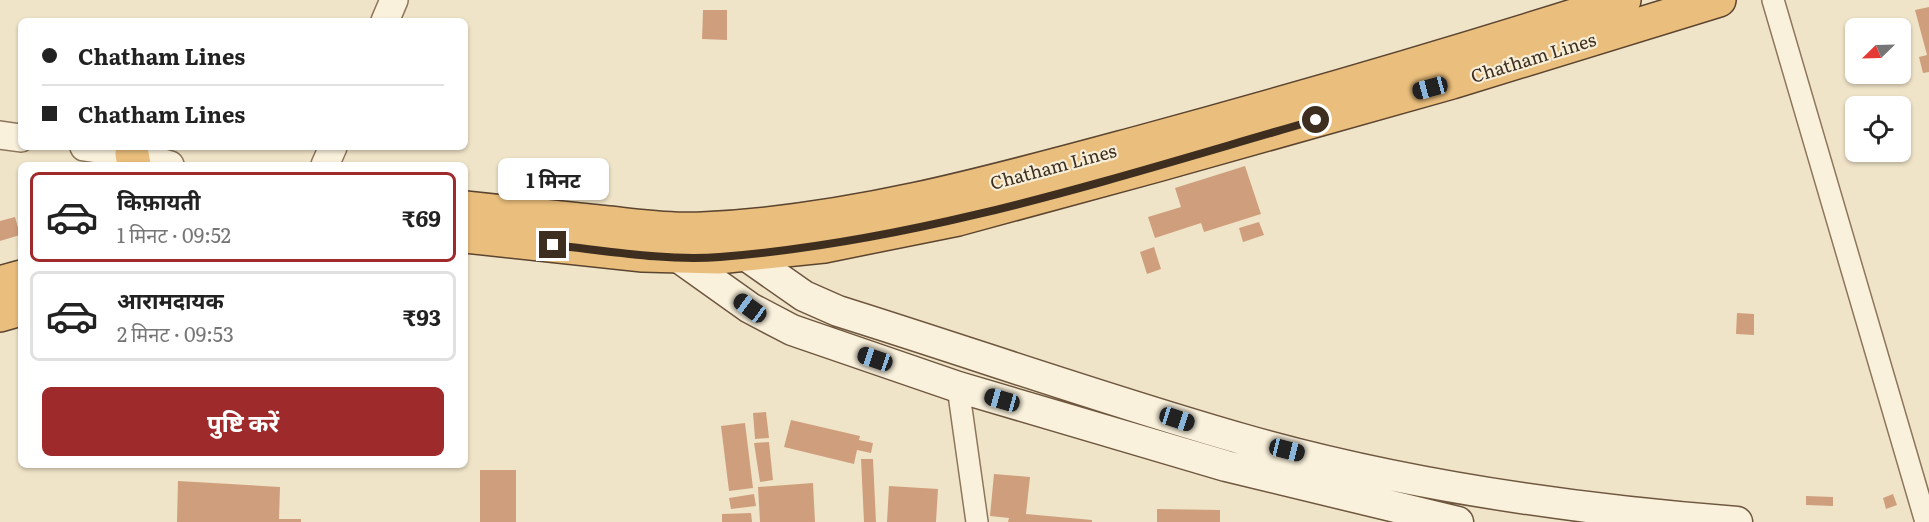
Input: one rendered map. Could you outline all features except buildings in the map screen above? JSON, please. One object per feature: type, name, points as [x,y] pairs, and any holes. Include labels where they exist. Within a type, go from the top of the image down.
[{"type":"highway","name":"Chatham Lines","points":[[468,208],[649,227],[699,229],[769,225],[856,212],[992,183],[1290,102],[1482,46],[1624,0]]},
{"type":"highway","name":"Chatham Lines","points":[[468,236],[643,255],[678,256],[718,257],[824,246],[958,219],[1452,82],[1719,0]]},
{"type":"highway","points":[[0,283],[18,278]]},
{"type":"highway","points":[[0,315],[18,310]]},
{"type":"main road","points":[[744,254],[804,296],[838,311],[1242,439],[1397,477],[1646,514],[1737,522]]},
{"type":"main road","points":[[678,256],[750,308],[792,330],[958,387],[1226,466],[1458,522]]},
{"type":"street","points":[[387,18],[394,0]]},
{"type":"street","points":[[1773,0],[1926,522]]},
{"type":"street","points":[[0,135],[18,138]]},
{"type":"street","points":[[96,150],[152,162]]},
{"type":"street","points":[[958,387],[977,522]]},
{"type":"route","points":[[553,245],[643,255],[718,257],[824,246],[958,219],[1316,120]]}]
